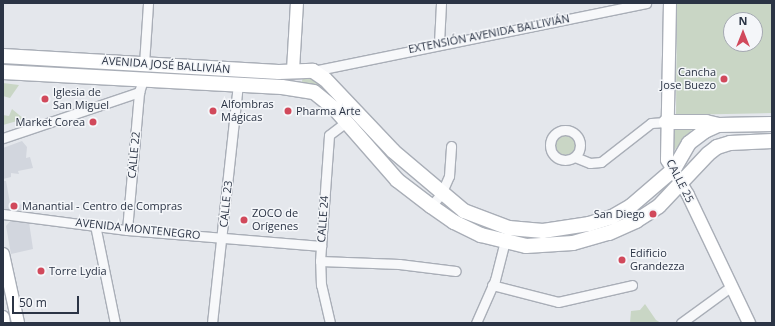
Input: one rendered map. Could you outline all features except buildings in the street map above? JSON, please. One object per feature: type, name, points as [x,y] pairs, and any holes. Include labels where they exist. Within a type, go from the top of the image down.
[{"type":"main road","name":"AVENIDA JOSÉ BALLIVIÁN","points":[[3,56],[279,72],[293,70],[313,71]]},
{"type":"main road","points":[[141,86],[144,64]]},
{"type":"main road","points":[[196,82],[206,77],[283,81],[293,70]]},
{"type":"main road","points":[[313,71],[325,79],[393,151],[441,194],[464,211],[509,228],[543,231],[569,228],[612,217],[645,196],[674,169],[689,144],[701,133],[718,125]]},
{"type":"main road","name":"AVENIDA JOSÉ BALLIVIÁN","points":[[3,72],[141,86],[196,82],[314,92],[345,123]]},
{"type":"main road","points":[[357,113],[345,123],[397,180],[454,222],[505,242],[552,246],[573,243],[609,233],[636,221],[659,206],[708,154],[718,147],[730,143],[772,141]]},
{"type":"main road","points":[[666,122],[706,122],[718,125],[772,124]]},
{"type":"street","points":[[144,64],[148,3]]},
{"type":"street","points":[[293,70],[297,3]]},
{"type":"street","points":[[439,43],[441,3]]},
{"type":"street","name":"EXTENSIÓN AVENIDA BALLIVIÁN","points":[[313,71],[439,43],[646,3]]},
{"type":"street","name":"CALLE 25","points":[[670,3],[666,122],[668,160],[682,183],[732,286],[748,323]]},
{"type":"street","points":[[325,79],[326,72],[331,66]]},
{"type":"street","name":"CALLE 23","points":[[212,323],[238,85]]},
{"type":"street","points":[[3,138],[141,86]]},
{"type":"street","name":"CALLE 22","points":[[127,230],[141,86]]},
{"type":"street","points":[[575,157],[590,164],[601,162],[651,123],[666,122]]},
{"type":"street","name":"CALLE 24","points":[[330,323],[321,284],[320,261],[329,135],[345,123]]},
{"type":"street","points":[[431,206],[441,194],[449,176],[451,146]]},
{"type":"street","name":"AVENIDA MONTENEGRO","points":[[3,214],[95,224],[127,230],[321,246]]},
{"type":"street","points":[[95,224],[114,323]]},
{"type":"street","points":[[476,323],[494,283],[509,228]]},
{"type":"street","points":[[3,254],[18,323]]},
{"type":"street","points":[[320,261],[399,264],[456,271]]},
{"type":"street","points":[[494,283],[558,302],[632,284]]},
{"type":"street","points":[[681,323],[732,286]]},
{"type":"street","points":[[3,317],[4,323]]},
{"type":"shaded area","points":[[22,141],[27,147],[26,158],[30,157],[33,168],[18,171],[19,174],[11,173],[11,177],[3,179],[3,148]]},
{"type":"shaded area","points":[[3,181],[6,181],[10,203],[17,205],[37,202],[39,212],[3,209]]},
{"type":"shaded area","points":[[12,219],[29,222],[33,249],[11,254],[6,226]]},
{"type":"green space","name":"Cancha Jose Buezo","points":[[677,3],[772,3],[772,113],[676,115]]},
{"type":"green space","points":[[19,64],[124,70],[124,71],[19,66]]},
{"type":"green space","points":[[303,77],[313,78],[326,89],[324,91],[301,85]]},
{"type":"green space","points":[[3,83],[19,85],[10,98],[3,96]]},
{"type":"green space","points":[[12,109],[24,119],[3,125],[3,115],[9,116]]},
{"type":"green space","points":[[672,127],[694,127],[672,153]]},
{"type":"green space","points":[[565,134],[569,135],[575,141],[575,149],[569,155],[565,156],[561,155],[555,149],[554,145],[555,141],[561,135]]},
{"type":"green space","points":[[645,304],[656,320],[661,323],[630,323],[631,311],[640,310]]},
{"type":"place","name":"Cancha Jose Buezo","points":[[724,79]]},
{"type":"place","name":"Iglesia de San Miguel","points":[[45,99]]},
{"type":"place","name":"Alfombras Mágicas","points":[[213,111]]},
{"type":"place","name":"Pharma Arte","points":[[288,111]]},
{"type":"place","name":"Market Corea","points":[[93,122]]},
{"type":"place","name":"Manantial - Centro de Compras","points":[[14,206]]},
{"type":"place","name":"San Diego","points":[[653,214]]},
{"type":"place","name":"ZOCO de Orígenes","points":[[244,220]]},
{"type":"place","name":"Edificio Grandezza","points":[[622,260]]},
{"type":"place","name":"Torre Lydia","points":[[41,271]]}]
